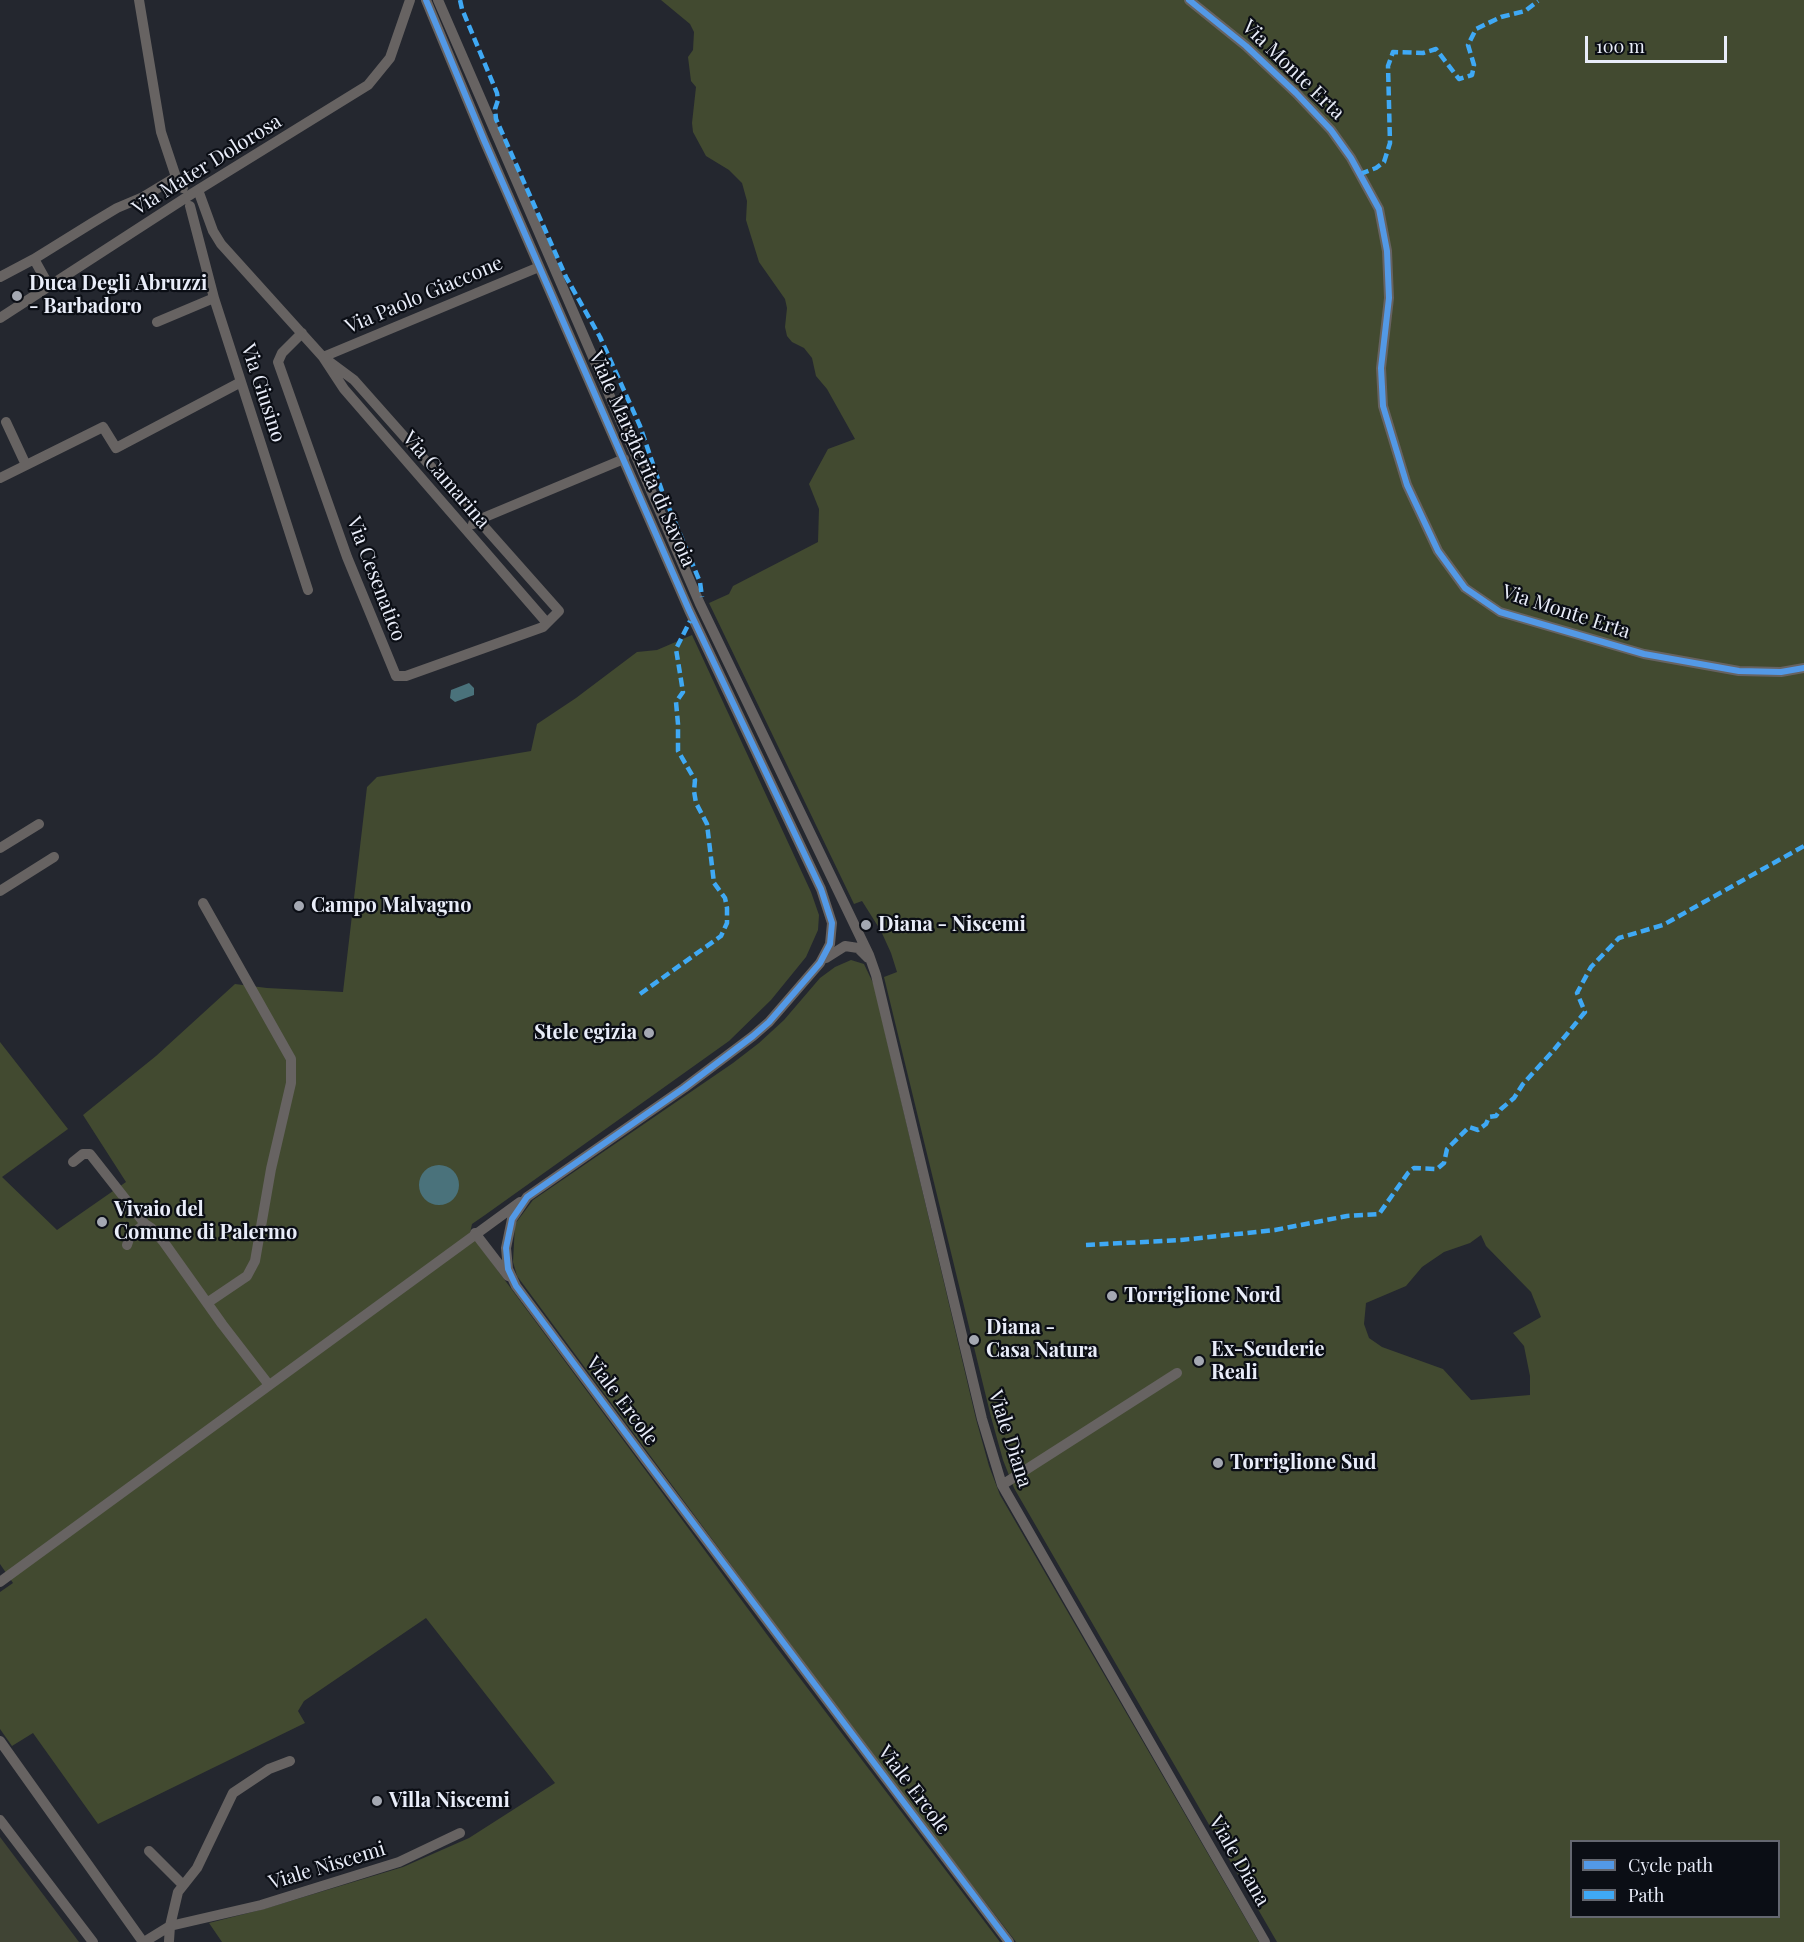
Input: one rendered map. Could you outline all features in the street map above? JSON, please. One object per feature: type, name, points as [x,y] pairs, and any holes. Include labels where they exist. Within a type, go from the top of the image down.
[{"type":"street","points":[[140,0],[159,121],[167,153],[176,177],[192,190]]},
{"type":"street","name":"Via Mater Dolorosa","points":[[0,318],[192,190],[368,85],[390,58],[410,0]]},
{"type":"street","name":"Viale Margherita di Savoia","points":[[426,0],[539,267],[689,610],[821,890],[832,929]]},
{"type":"street","name":"Viale Margherita di Savoia","points":[[438,0],[700,604],[860,933],[872,963]]},
{"type":"street","name":"Via Monte Erta","points":[[1189,0],[1254,54],[1296,93],[1330,130],[1352,158],[1379,209],[1387,251],[1389,298],[1381,368],[1383,406],[1407,485],[1438,551],[1465,588],[1500,612],[1644,654],[1739,671],[1781,672],[1804,668]]},
{"type":"street","points":[[0,277],[117,208],[143,197],[176,177]]},
{"type":"street","name":"Via Camarina","points":[[192,190],[222,244],[303,333],[323,357],[344,389],[547,622]]},
{"type":"street","name":"Via Giusino","points":[[190,206],[214,298],[308,590]]},
{"type":"street","points":[[34,259],[49,286]]},
{"type":"street","name":"Via Paolo Giaccone","points":[[323,357],[539,267]]},
{"type":"street","points":[[157,322],[214,298]]},
{"type":"street","name":"Via Cesenatico","points":[[303,333],[282,353],[278,362],[349,563],[396,676],[406,676],[540,628],[559,611]]},
{"type":"street","name":"Via Camarina","points":[[323,357],[354,380],[559,611]]},
{"type":"street","points":[[0,478],[103,427],[116,448],[241,382]]},
{"type":"street","points":[[6,422],[26,465]]},
{"type":"street","points":[[466,530],[478,520],[624,459]]},
{"type":"street","points":[[0,848],[39,824]]},
{"type":"street","points":[[0,891],[54,857]]},
{"type":"street","points":[[203,903],[291,1059],[291,1083],[271,1169],[255,1261],[247,1276],[207,1303]]},
{"type":"street","name":"Viale Ercole","points":[[832,929],[828,950],[820,963],[769,1022],[745,1043],[684,1088],[527,1197],[512,1219],[508,1234],[508,1269],[516,1286],[857,1743],[1009,1942]]},
{"type":"street","points":[[820,963],[835,951],[845,946],[852,946],[864,952],[872,963]]},
{"type":"street","name":"Viale Diana","points":[[872,963],[979,1408],[1002,1485],[1265,1942]]},
{"type":"street","points":[[73,1162],[83,1154],[90,1154],[145,1224],[163,1241],[269,1384]]},
{"type":"street","points":[[2,1577],[527,1197]]},
{"type":"street","points":[[127,1245],[130,1236],[145,1224]]},
{"type":"street","points":[[475,1233],[516,1286]]},
{"type":"street","points":[[1002,1485],[1177,1373]]},
{"type":"street","points":[[0,1741],[144,1942]]},
{"type":"street","points":[[169,1942],[170,1926],[178,1892],[197,1868],[233,1793],[268,1769],[290,1761]]},
{"type":"street","points":[[0,1820],[93,1942]]},
{"type":"street","name":"Viale Niscemi","points":[[144,1942],[170,1926],[261,1905],[399,1862],[460,1833]]},
{"type":"street","points":[[149,1851],[183,1885]]},
{"type":"green space","points":[[661,0],[1804,0],[1804,1942],[1277,1942],[1014,1488],[1003,1460],[991,1417],[884,977],[897,972],[891,953],[881,931],[862,901],[854,904],[709,603],[729,594],[733,586],[818,542],[819,509],[809,484],[828,449],[855,439],[827,389],[816,376],[812,358],[804,348],[792,342],[787,336],[785,299],[759,262],[746,220],[747,201],[742,183],[729,170],[706,156],[693,132],[696,87],[691,81],[688,57],[693,50],[694,32],[690,24]],"holes":[[[1481,1235],[1486,1246],[1531,1292],[1541,1317],[1513,1333],[1524,1346],[1530,1376],[1530,1395],[1471,1400],[1443,1369],[1382,1347],[1369,1338],[1364,1324],[1366,1303],[1406,1286],[1422,1267],[1444,1252],[1470,1243]]]},
{"type":"green space","points":[[692,635],[811,892],[819,915],[818,930],[806,957],[771,1000],[729,1041],[472,1224],[470,1233],[771,1640],[1000,1942],[222,1942],[209,1923],[264,1909],[403,1867],[469,1838],[555,1783],[426,1618],[304,1701],[298,1711],[305,1723],[98,1824],[33,1733],[12,1746],[0,1729],[0,1592],[13,1583],[0,1564],[0,1042],[68,1129],[2,1177],[57,1230],[126,1182],[83,1115],[156,1056],[235,984],[343,992],[367,787],[377,777],[531,751],[537,724],[637,652],[657,650]]},
{"type":"green space","points":[[851,960],[864,964],[874,985],[976,1419],[1000,1495],[1259,1942],[1016,1942],[881,1767],[517,1276],[513,1262],[515,1224],[533,1200],[733,1063],[784,1020],[820,978],[835,967]]},
{"type":"green space","points":[[0,1837],[36,1885],[79,1942],[0,1942]]},
{"type":"water","points":[[469,683],[474,688],[474,695],[455,702],[450,698],[451,690]]},
{"type":"water","points":[[439,1165],[447,1166],[453,1171],[458,1177],[458,1193],[453,1199],[447,1204],[439,1205],[431,1204],[425,1199],[420,1193],[419,1185],[420,1177],[425,1171],[431,1166]]},
{"type":"marked path","points":[[460,0],[497,93],[496,119],[566,277],[600,337],[640,426],[662,491],[700,582],[702,597]]},
{"type":"marked path","points":[[1360,174],[1384,162],[1390,143],[1388,66],[1393,52],[1423,53],[1436,49],[1459,79],[1472,75],[1474,65],[1468,45],[1476,29],[1501,17],[1525,11],[1538,1]]},
{"type":"marked path","points":[[640,994],[721,936],[727,923],[725,898],[714,883],[707,824],[696,803],[695,780],[678,751],[676,702],[683,692],[676,649],[690,621]]},
{"type":"marked path","points":[[1086,1245],[1181,1240],[1275,1230],[1347,1216],[1379,1214],[1408,1173],[1414,1168],[1437,1169],[1444,1163],[1447,1149],[1469,1127],[1478,1130],[1486,1124],[1489,1117],[1496,1116],[1514,1098],[1523,1084],[1585,1012],[1577,993],[1591,967],[1619,938],[1663,925],[1804,846]]},
{"type":"cycle path","points":[[426,0],[484,140],[689,610],[821,889],[832,923],[830,944],[820,963],[769,1022],[684,1088],[527,1197],[512,1219],[506,1248],[508,1269],[516,1286],[1009,1942]]},
{"type":"cycle path","points":[[1189,0],[1246,46],[1331,130],[1351,158],[1379,209],[1387,251],[1389,298],[1381,368],[1383,406],[1407,485],[1438,551],[1465,588],[1500,612],[1644,654],[1739,671],[1781,672],[1804,668]]},
{"type":"place","name":"Duca Degli Abruzzi - Barbadoro","points":[[17,296]]},
{"type":"place","name":"Campo Malvagno","points":[[299,906]]},
{"type":"place","name":"Diana - Niscemi","points":[[866,925]]},
{"type":"place","name":"Stele egizia","points":[[649,1033]]},
{"type":"place","name":"Vivaio del Comune di Palermo","points":[[102,1222]]},
{"type":"place","name":"Torriglione Nord","points":[[1112,1296]]},
{"type":"place","name":"Diana - Casa Natura","points":[[974,1340]]},
{"type":"place","name":"Ex-Scuderie Reali","points":[[1199,1361]]},
{"type":"place","name":"Torriglione Sud","points":[[1218,1463]]},
{"type":"place","name":"Villa Niscemi","points":[[377,1801]]}]
